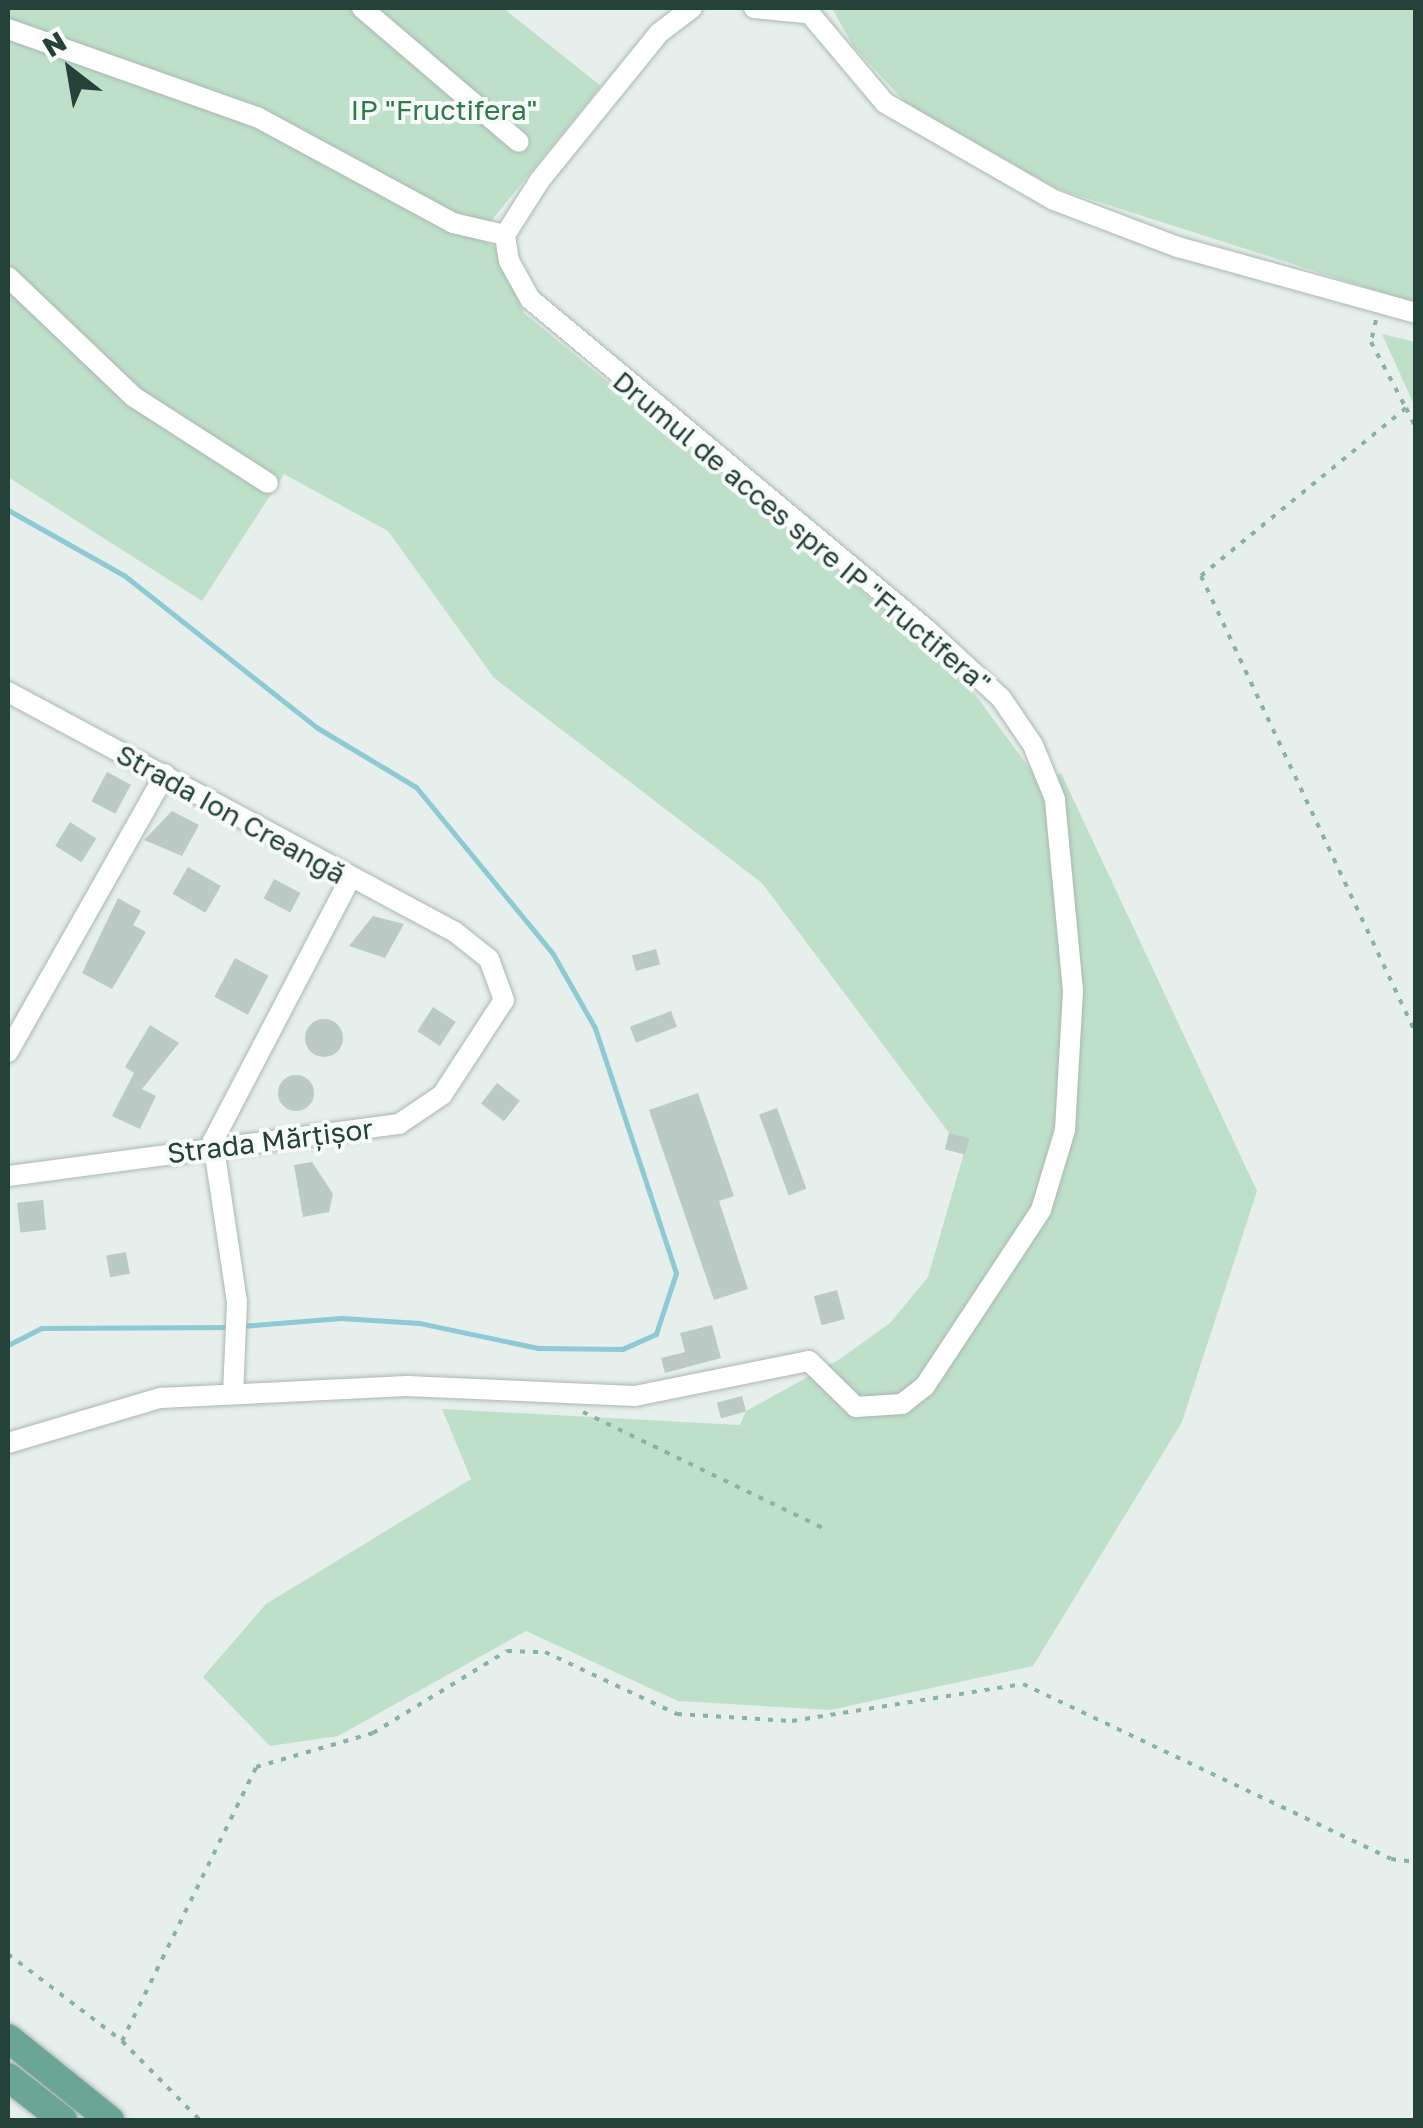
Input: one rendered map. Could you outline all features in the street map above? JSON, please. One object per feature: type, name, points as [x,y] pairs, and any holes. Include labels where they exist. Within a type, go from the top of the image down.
[{"type":"main road","points":[[8,2038],[110,2120]]},
{"type":"main road","points":[[8,2077],[63,2120]]},
{"type":"street","points":[[362,8],[518,142]]},
{"type":"street","points":[[8,29],[257,117],[453,222],[506,235],[659,33],[692,8]]},
{"type":"street","points":[[754,8],[801,9],[885,103],[1038,192],[1178,247],[1416,314]]},
{"type":"street","name":"Drumul de acces spre IP \"Fructifera\"","points":[[506,235],[530,300],[1001,698],[1055,798],[1067,873],[1071,1082],[1041,1210],[925,1386],[902,1404],[856,1407],[810,1361],[635,1396],[576,1394]]},
{"type":"street","points":[[8,276],[134,397],[268,482]]},
{"type":"street","name":"Strada Ion Creangă","points":[[8,692],[165,774],[350,882],[455,932]]},
{"type":"street","points":[[8,1052],[165,774]]},
{"type":"street","points":[[233,1394],[240,1346],[212,1147],[350,882]]},
{"type":"street","name":"Strada Mărțișor","points":[[8,1176],[212,1147],[362,1132],[426,1111],[504,1000],[489,959],[455,932]]},
{"type":"street","points":[[8,1443],[160,1398],[407,1386],[576,1394]]},
{"type":"path","points":[[1380,304],[1371,342],[1416,428]]},
{"type":"path","points":[[1406,408],[1201,576],[1416,1034]]},
{"type":"path","points":[[576,1394],[585,1418],[824,1529]]},
{"type":"path","points":[[122,2041],[256,1767],[373,1733],[507,1651],[546,1652],[677,1714],[773,1720],[1023,1684],[1390,1859],[1416,1862]]},
{"type":"path","points":[[8,1954],[122,2041],[200,2120]]},
{"type":"green space","name":"IP \"Fructifera\"","points":[[8,8],[503,8],[601,86],[478,237],[496,248],[524,313],[957,670],[1042,785],[1061,773],[1257,1191],[1182,1422],[1033,1666],[830,1710],[678,1701],[526,1631],[338,1736],[270,1746],[203,1677],[266,1604],[471,1479],[442,1409],[740,1425],[746,1411],[840,1359],[890,1323],[928,1277],[968,1139],[949,1133],[762,883],[494,678],[388,531],[284,474],[202,601],[8,477]]},
{"type":"green space","points":[[832,8],[1415,8],[1415,303],[1055,188],[906,103],[853,46]]},
{"type":"green space","points":[[1382,334],[1415,342],[1415,407]]},
{"type":"building","points":[[107,772],[131,785],[115,814],[92,801]]},
{"type":"building","points":[[172,811],[199,825],[182,856],[144,840]]},
{"type":"building","points":[[70,822],[96,838],[81,862],[55,846]]},
{"type":"building","points":[[188,867],[221,886],[205,913],[172,894]]},
{"type":"building","points":[[274,879],[300,893],[290,913],[264,898]]},
{"type":"building","points":[[118,898],[141,911],[133,925],[146,932],[112,989],[82,973]]},
{"type":"building","points":[[373,916],[404,924],[385,958],[349,946]]},
{"type":"building","points":[[656,949],[660,964],[636,971],[632,955]]},
{"type":"building","points":[[235,958],[269,976],[248,1015],[214,997]]},
{"type":"building","points":[[433,1007],[456,1022],[440,1046],[417,1031]]},
{"type":"building","points":[[671,1011],[677,1027],[636,1043],[630,1027]]},
{"type":"building","points":[[324,1019],[337,1025],[343,1038],[337,1051],[324,1057],[311,1051],[305,1038],[311,1025]]},
{"type":"building","points":[[150,1025],[179,1043],[142,1089],[156,1096],[140,1129],[112,1116],[134,1073],[125,1067]]},
{"type":"building","points":[[296,1075],[308,1081],[314,1093],[308,1105],[296,1111],[284,1105],[278,1093],[284,1081]]},
{"type":"building","points":[[497,1083],[520,1101],[504,1121],[481,1103]]},
{"type":"building","points":[[698,1093],[734,1196],[719,1201],[748,1289],[714,1300],[649,1110]]},
{"type":"building","points":[[777,1108],[806,1189],[789,1195],[759,1114]]},
{"type":"building","points":[[949,1133],[969,1138],[965,1155],[945,1149]]},
{"type":"building","points":[[312,1162],[333,1194],[329,1212],[303,1217],[294,1165]]},
{"type":"building","points":[[43,1200],[46,1230],[20,1233],[17,1203]]},
{"type":"building","points":[[126,1252],[130,1274],[110,1277],[106,1255]]},
{"type":"building","points":[[837,1290],[845,1319],[822,1325],[814,1296]]},
{"type":"building","points":[[712,1325],[721,1358],[665,1373],[661,1358],[685,1352],[680,1333]]},
{"type":"building","points":[[742,1396],[746,1411],[721,1418],[717,1403]]},
{"type":"waterway","points":[[8,510],[125,576],[316,727],[416,787],[553,954],[595,1028],[676,1273],[656,1334],[623,1349],[538,1348],[419,1323],[341,1318],[241,1326]]},
{"type":"waterway","points":[[8,1345],[42,1328],[230,1327]]}]
